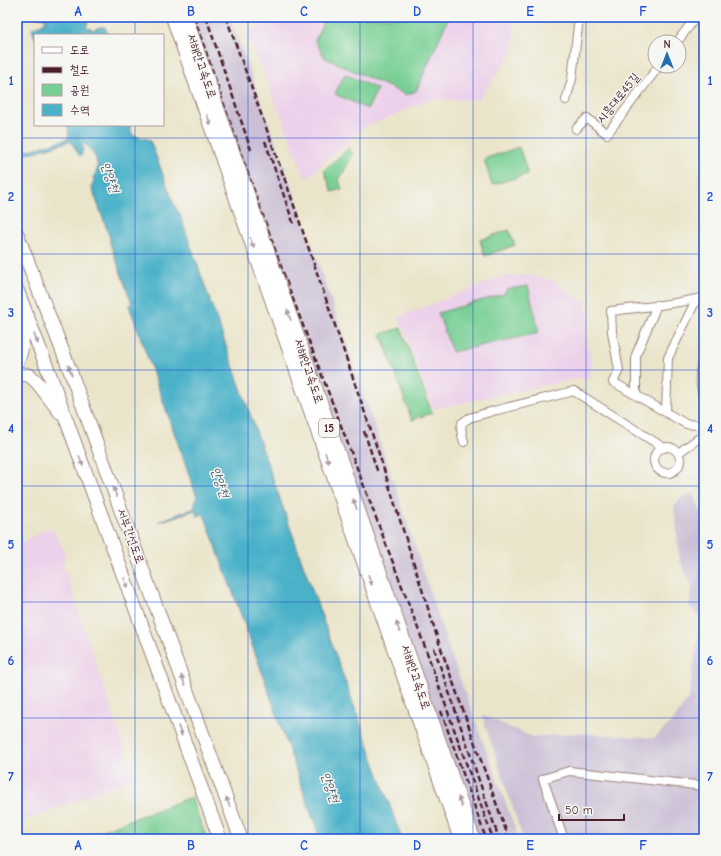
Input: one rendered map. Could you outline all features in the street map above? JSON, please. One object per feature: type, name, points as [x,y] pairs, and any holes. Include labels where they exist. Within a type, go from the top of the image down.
[{"type":"highway","name":"서해안고속도로","points":[[173,17],[461,839]]},
{"type":"highway","name":"서해안고속도로","points":[[185,17],[473,839]]},
{"type":"highway","name":"서부간선도로","points":[[17,234],[68,365],[242,839]]},
{"type":"highway","name":"서부간선도로","points":[[17,290],[66,419],[220,839]]},
{"type":"highway","points":[[17,362],[22,347],[23,304]]},
{"type":"highway","points":[[17,375],[29,375],[37,382],[66,419]]},
{"type":"street","points":[[566,100],[572,79],[579,17]]},
{"type":"street","points":[[683,34],[696,17]]},
{"type":"street","name":"시흥대로45길","points":[[576,130],[587,118],[607,134],[653,74]]},
{"type":"street","points":[[700,299],[611,311],[612,332],[619,370],[613,382],[686,424],[702,422]]},
{"type":"street","points":[[666,412],[668,358],[700,299]]},
{"type":"street","points":[[636,396],[636,355],[657,305]]},
{"type":"street","points":[[704,359],[701,364],[700,375],[704,399]]},
{"type":"street","points":[[464,442],[461,427],[462,423],[469,418],[574,391],[664,448]]},
{"type":"street","points":[[678,453],[703,437],[699,429],[702,422]]},
{"type":"street","points":[[641,434],[652,448],[654,462],[660,471],[666,473],[673,472],[680,464],[680,457],[674,449],[664,448],[657,453],[654,462]]},
{"type":"street","points":[[564,839],[543,779],[569,771],[704,786]]},
{"type":"shaded area","points":[[181,17],[230,17],[293,190],[384,453],[449,649],[519,839],[478,839]]},
{"type":"shaded area","points":[[262,17],[514,17],[514,39],[512,53],[478,100],[432,99],[363,128],[306,179],[247,32],[264,26]]},
{"type":"shaded area","points":[[526,275],[553,280],[583,302],[589,317],[586,336],[592,363],[590,376],[585,381],[581,378],[433,409],[399,317],[504,276]]},
{"type":"shaded area","points":[[692,493],[704,518],[701,519],[704,525],[704,839],[523,839],[482,715],[533,737],[578,733],[654,738],[673,721],[689,697],[701,618],[689,606],[692,586],[680,561],[674,506],[681,498]]},
{"type":"shaded area","points":[[46,529],[53,530],[65,552],[63,564],[134,778],[17,824],[17,545]]},
{"type":"green space","points":[[325,17],[449,17],[416,91],[407,95],[325,58],[315,41]]},
{"type":"green space","points":[[345,74],[377,89],[368,109],[335,94]]},
{"type":"green space","points":[[519,147],[528,174],[492,185],[484,159]]},
{"type":"green space","points":[[349,148],[353,155],[339,180],[342,189],[332,192],[324,170]]},
{"type":"green space","points":[[509,230],[515,245],[485,256],[480,240]]},
{"type":"green space","points":[[528,286],[539,333],[452,352],[438,313],[504,294],[507,289]]},
{"type":"green space","points":[[401,328],[432,413],[412,420],[381,334]]},
{"type":"green space","points":[[191,797],[207,839],[79,839]]},
{"type":"water","points":[[42,17],[99,17],[95,20],[90,19],[86,27],[93,30],[100,27],[105,27],[108,34],[34,34],[34,35],[32,28],[44,23],[46,19]]},
{"type":"water","name":"안양천","points":[[67,126],[130,126],[132,135],[150,140],[174,204],[180,215],[402,839],[320,839],[259,664],[204,514],[197,516],[195,510],[159,522],[195,508],[195,501],[197,497],[129,305],[132,304],[92,188],[94,181],[93,177],[97,168],[96,159],[91,150],[83,143],[81,156],[79,155],[71,141],[27,154],[26,151],[68,139],[69,132]]},
{"type":"railway","points":[[194,17],[288,286],[425,647],[493,839]]},
{"type":"railway","points":[[206,17],[251,150]]},
{"type":"railway","points":[[226,17],[289,191],[379,454],[439,643],[509,839]]},
{"type":"railway","points":[[265,141],[294,225]]},
{"type":"railway","points":[[364,431],[378,473]]},
{"type":"railway","points":[[434,648],[499,839]]},
{"type":"railway","points":[[441,711],[486,839]]}]
